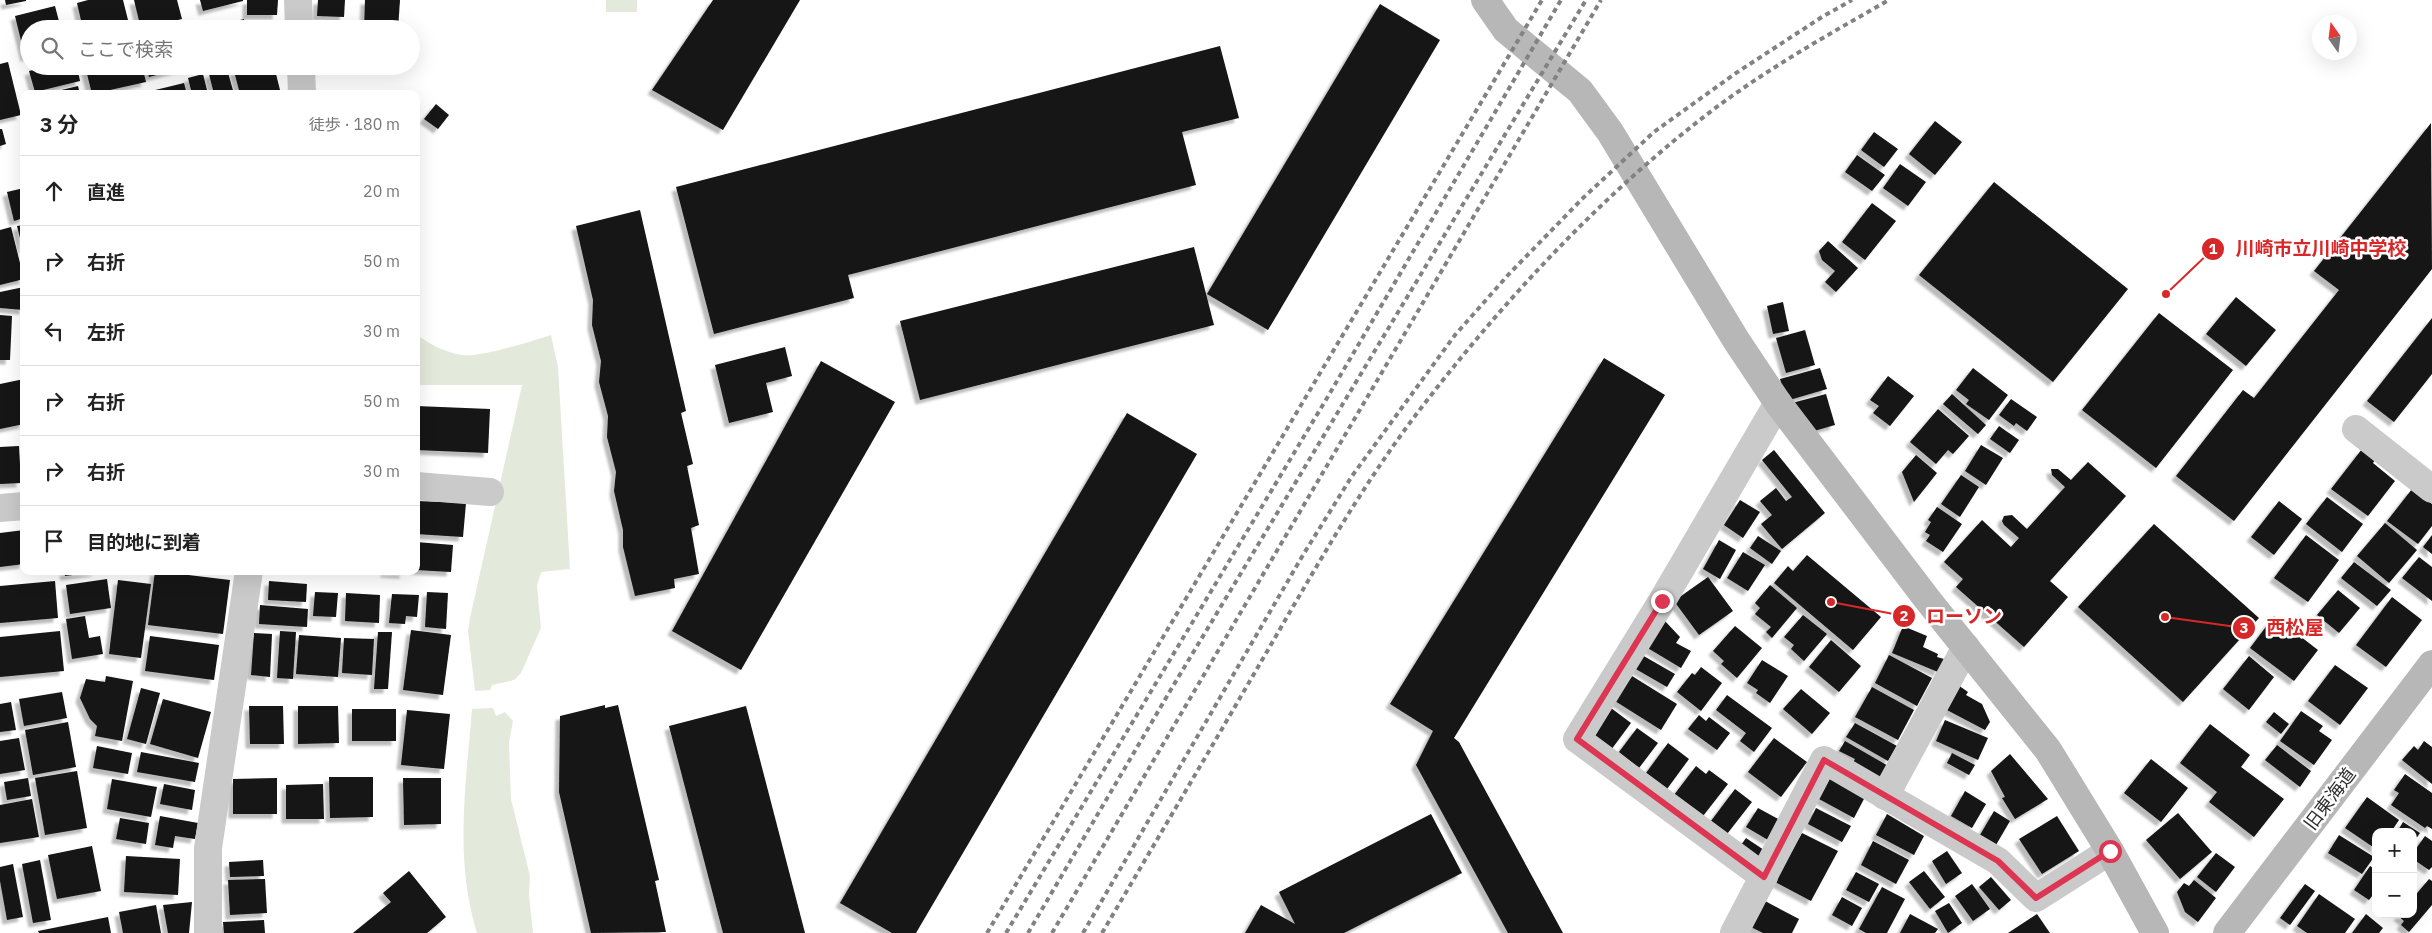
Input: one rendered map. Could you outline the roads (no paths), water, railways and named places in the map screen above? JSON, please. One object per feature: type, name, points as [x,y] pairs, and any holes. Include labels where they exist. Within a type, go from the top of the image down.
[{"type":"street","points":[[298,0],[299,20]]},
{"type":"street","points":[[1485,0],[1506,30],[1580,91],[1610,132],[1736,340],[1778,403],[2048,750],[2110,851],[2155,933]]},
{"type":"street","points":[[301,75],[302,90]]},
{"type":"street","points":[[1764,877],[1577,739],[1662,601],[1778,403]]},
{"type":"street","points":[[2356,429],[2432,489]]},
{"type":"street","points":[[420,486],[490,492]]},
{"type":"street","points":[[0,508],[20,506]]},
{"type":"street","points":[[208,933],[208,848],[247,575]]},
{"type":"street","points":[[1885,796],[1966,647]]},
{"type":"street","name":"旧東海道","points":[[2227,933],[2432,664]]},
{"type":"street","points":[[1734,933],[1824,760],[1998,861],[2036,898],[2110,851]]},
{"type":"railway","points":[[987,933],[1542,0]]},
{"type":"railway","points":[[1006,933],[1327,398],[1561,0]]},
{"type":"railway","points":[[1028,933],[1173,686],[1586,0]]},
{"type":"railway","points":[[1052,933],[1601,0]]},
{"type":"railway","points":[[1083,933],[1303,555],[1352,476],[1455,335],[1509,274],[1583,198],[1654,132],[1736,73],[1822,17],[1852,0]]},
{"type":"railway","points":[[1102,933],[1303,589],[1375,472],[1415,416],[1482,332],[1554,252],[1592,214],[1672,142],[1756,79],[1889,0]]},
{"type":"place","name":"川崎市立川崎中学校","points":[[2166,294]]},
{"type":"place","name":"ローソン","points":[[1831,602]]},
{"type":"place","name":"西松屋","points":[[2165,617]]}]
